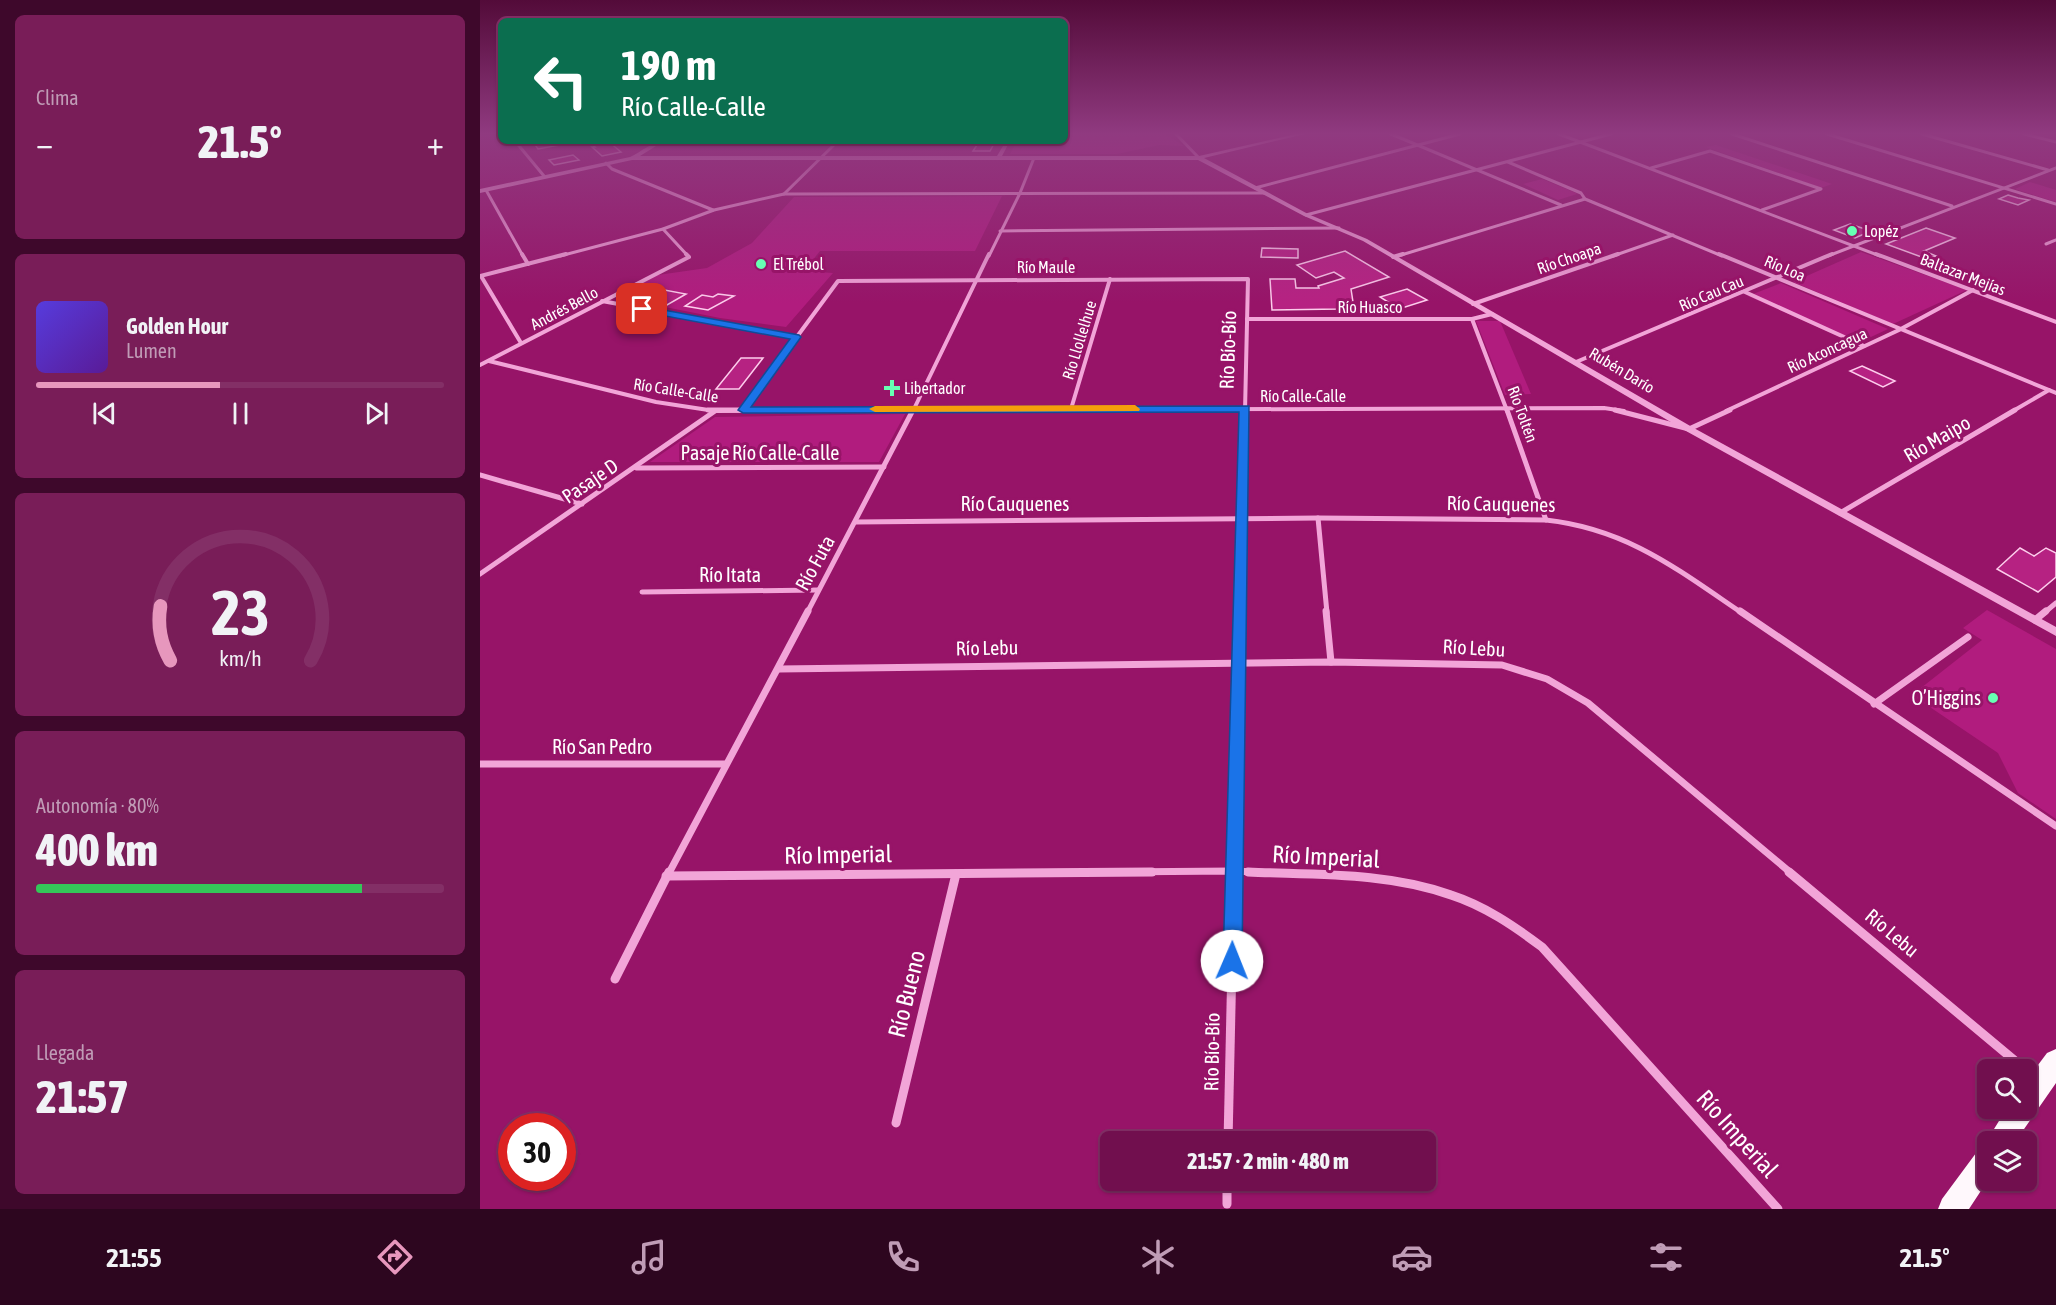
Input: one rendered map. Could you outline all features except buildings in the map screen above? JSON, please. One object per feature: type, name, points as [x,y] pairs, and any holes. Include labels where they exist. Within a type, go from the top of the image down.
[{"type":"highway","points":[[2037,1071],[2056,1062]]},
{"type":"highway","points":[[1952,1209],[1977,1174]]},
{"type":"street","points":[[483,190],[528,264]]},
{"type":"street","points":[[665,190],[714,210]]},
{"type":"street","points":[[784,194],[788,190]]},
{"type":"street","name":"Rubén Darío","points":[[1259,190],[1306,215],[1340,228],[1393,257],[1689,429],[2056,632]]},
{"type":"street","points":[[1306,215],[1399,190]]},
{"type":"street","points":[[1527,190],[1562,205]]},
{"type":"street","name":"Río Loa","points":[[1575,190],[1581,193],[1585,199],[2056,393]]},
{"type":"street","name":"Baltazar Mejías","points":[[1708,190],[2056,322]]},
{"type":"street","points":[[1761,210],[1817,190]]},
{"type":"street","points":[[1905,190],[1953,206]]},
{"type":"street","name":"Río Cau Cau","points":[[1576,362],[1853,245],[1996,190]]},
{"type":"street","points":[[2011,190],[2056,204]]},
{"type":"street","name":"Río Futa","points":[[615,979],[724,764],[779,669],[818,590],[856,522],[1020,193]]},
{"type":"street","points":[[521,343],[480,276],[663,229],[714,210],[784,194],[1264,193]]},
{"type":"street","points":[[1393,257],[1585,199]]},
{"type":"street","points":[[1000,231],[1340,228]]},
{"type":"street","name":"Andrés Bello","points":[[480,365],[689,257],[663,229]]},
{"type":"street","name":"Río Choapa","points":[[1473,304],[1673,235]]},
{"type":"street","points":[[2046,244],[2056,240]]},
{"type":"street","name":"Río Llollelhue","points":[[1071,409],[1110,279]]},
{"type":"street","name":"Río Maule","points":[[796,337],[838,281],[845,280],[1248,279]]},
{"type":"street","name":"Río Bío-Bío","points":[[1228,1131],[1248,279]]},
{"type":"street","name":"Río Aconcagua","points":[[1689,429],[1899,330],[1973,290]]},
{"type":"street","points":[[1745,292],[1864,346]]},
{"type":"street","points":[[601,301],[796,337],[743,410]]},
{"type":"street","name":"Río Huasco","points":[[1247,319],[1472,319],[1492,314]]},
{"type":"street","name":"Río Toltén","points":[[1472,319],[1546,520]]},
{"type":"street","name":"Río Calle-Calle","points":[[489,361],[656,402],[715,411],[913,408],[1604,408],[1634,413],[1689,429]]},
{"type":"street","name":"Río Maipo","points":[[1840,513],[2049,390]]},
{"type":"street","name":"Pasaje D","points":[[480,574],[715,411]]},
{"type":"street","name":"Pasaje Río Calle-Calle","points":[[635,468],[884,467]]},
{"type":"street","points":[[480,475],[582,504]]},
{"type":"street","points":[[1318,518],[1331,662]]},
{"type":"street","name":"Río Cauquenes","points":[[856,522],[1318,518],[1546,520],[1591,527],[1648,550],[2056,826]]},
{"type":"street","name":"Río Itata","points":[[642,592],[818,590]]},
{"type":"street","points":[[2035,620],[2056,603]]},
{"type":"street","points":[[1874,704],[1968,637]]},
{"type":"street","name":"Río Lebu","points":[[779,669],[1331,662],[1502,665],[1539,676],[1573,692],[2013,1059]]},
{"type":"street","name":"Río San Pedro","points":[[480,764],[724,764]]},
{"type":"street","name":"Río Imperial","points":[[666,876],[1234,871],[1367,878],[1424,886],[1483,908],[1542,947],[1778,1209]]},
{"type":"street","name":"Río Bueno","points":[[896,1123],[956,874]]},
{"type":"street","points":[[1227,1191],[1227,1204]]},
{"type":"shaded area","points":[[1537,190],[1570,190],[1577,194],[1558,200]]},
{"type":"shaded area","points":[[2019,190],[2056,190],[2056,202]]},
{"type":"shaded area","name":"El Trébol","points":[[1002,196],[975,251],[820,251],[804,271],[833,273],[786,327],[720,318],[620,298],[619,295],[658,275],[707,268],[752,243],[794,197]]},
{"type":"shaded area","points":[[1861,252],[1967,290],[1893,324],[1793,282]]},
{"type":"shaded area","points":[[1781,283],[1888,329],[1856,344],[1748,296]]},
{"type":"shaded area","points":[[1476,321],[1500,321],[1531,394],[1505,395]]},
{"type":"shaded area","points":[[905,414],[879,462],[650,462],[715,417]]},
{"type":"shaded area","points":[[1987,610],[2056,649],[2056,819],[2018,793],[1998,753],[1912,695],[1982,640],[1963,628]]},
{"type":"slow traffic","points":[[875,409],[1135,409]]},
{"type":"place","name":"Lopéz","points":[[1852,231]]},
{"type":"place","name":"El Trébol","points":[[761,264]]},
{"type":"place","name":"Libertador","points":[[892,388]]},
{"type":"place","name":"O’Higgins","points":[[1993,698]]},
{"type":"route","points":[[642,309],[796,337],[743,410],[1245,408],[1232,961]]}]
